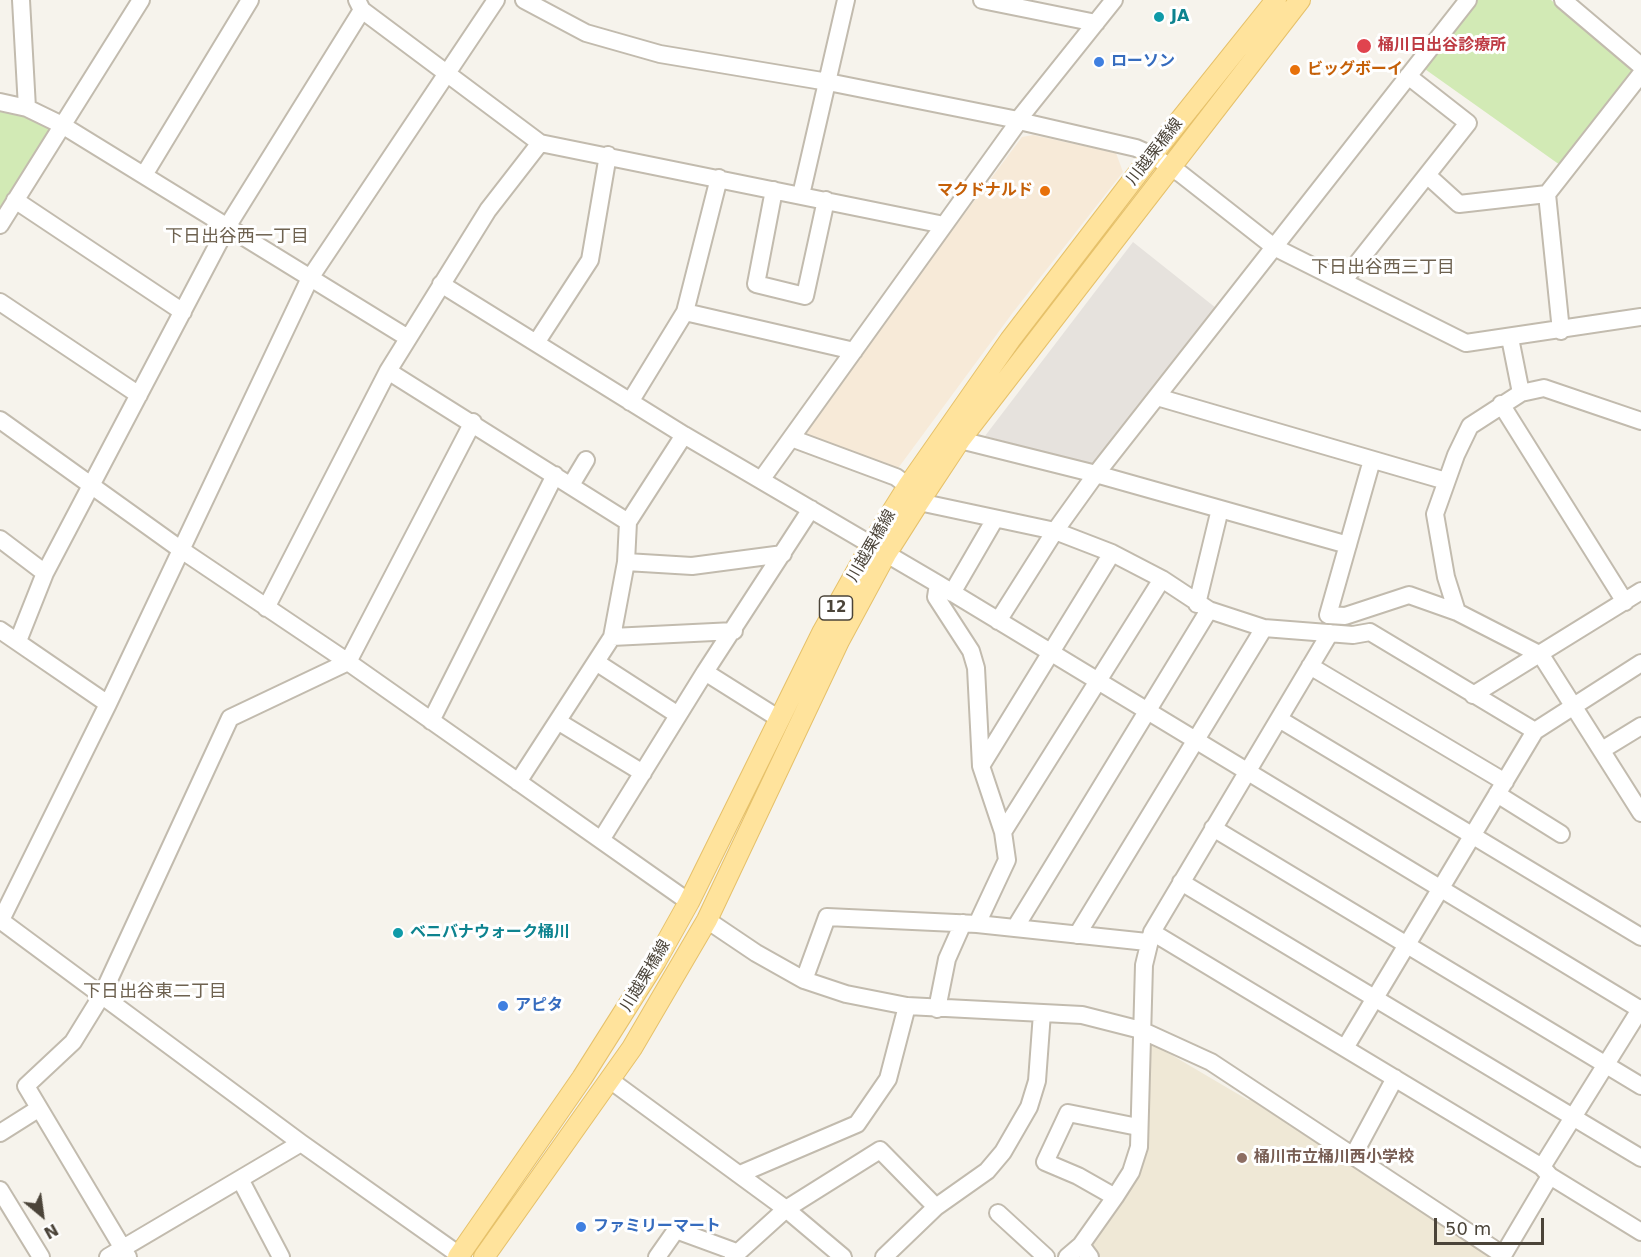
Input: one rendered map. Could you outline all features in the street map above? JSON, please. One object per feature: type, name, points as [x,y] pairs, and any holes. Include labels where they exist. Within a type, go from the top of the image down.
[{"type":"main road","name":"川越栗橋線","points":[[460,1256],[600,1051],[657,961],[689,902],[778,718],[978,383],[1152,155],[1275,0]]},
{"type":"main road","name":"川越栗橋線","points":[[913,494],[960,440],[1300,0]]},
{"type":"main road","name":"川越栗橋線","points":[[484,1257],[610,1080],[707,920],[839,641],[878,550]]},
{"type":"street","points":[[21,0],[27,108]]},
{"type":"street","points":[[0,225],[141,0]]},
{"type":"street","points":[[144,175],[250,0]]},
{"type":"street","points":[[460,1256],[301,1143],[0,921],[108,704],[310,278],[496,0]]},
{"type":"street","points":[[524,0],[586,33],[660,54],[828,82],[1136,148],[1171,167],[1274,247],[1466,343],[1561,331],[1641,317]]},
{"type":"street","points":[[801,195],[846,0]]},
{"type":"street","points":[[982,0],[1096,23]]},
{"type":"street","points":[[761,480],[1018,121],[1114,0]]},
{"type":"street","points":[[998,621],[1055,531],[1096,474],[1468,0]]},
{"type":"street","points":[[1563,0],[1641,66]]},
{"type":"street","points":[[18,641],[45,573],[227,227],[360,5],[540,143],[944,225]]},
{"type":"street","points":[[1561,331],[1547,194],[1641,74]]},
{"type":"street","points":[[1344,280],[1468,123],[1408,76]]},
{"type":"street","points":[[0,102],[27,108],[62,125],[408,338]]},
{"type":"street","points":[[266,608],[388,371],[488,210],[540,143]]},
{"type":"street","points":[[536,344],[590,260],[608,155]]},
{"type":"street","points":[[1427,175],[1459,204],[1547,194]]},
{"type":"street","points":[[630,402],[685,312],[719,178]]},
{"type":"street","points":[[774,190],[756,284],[805,296],[826,200]]},
{"type":"street","points":[[15,200],[183,312]]},
{"type":"street","points":[[441,284],[684,435],[945,588],[1641,1009],[1573,1117],[1508,1255],[1211,1062],[1141,1030],[1082,1015],[907,1006],[846,994],[804,980],[756,953],[707,920]]},
{"type":"street","points":[[0,302],[139,395]]},
{"type":"street","points":[[685,312],[854,351]]},
{"type":"street","points":[[1510,338],[1521,393]]},
{"type":"street","points":[[388,371],[473,422],[627,522]]},
{"type":"street","points":[[1457,612],[1446,577],[1435,513],[1470,426],[1521,393],[1544,388],[1641,421]]},
{"type":"street","points":[[1157,397],[1446,481]]},
{"type":"street","points":[[1501,404],[1625,602]]},
{"type":"street","points":[[0,420],[180,549],[348,662],[689,902]]},
{"type":"street","points":[[301,1143],[119,1254],[26,1086],[73,1042],[102,995],[230,717],[348,662],[473,422]]},
{"type":"street","points":[[518,782],[612,637],[626,562],[627,522],[684,435]]},
{"type":"street","points":[[791,438],[896,477],[913,494],[995,519],[1055,531],[1112,553],[1162,579],[1203,607],[1264,628],[1353,635],[1370,632],[1535,731]]},
{"type":"street","points":[[960,440],[1096,474],[1348,544]]},
{"type":"street","points":[[571,486],[586,459]]},
{"type":"street","points":[[1372,460],[1328,615],[1345,616],[1409,596],[1457,612],[1540,655],[1639,806]]},
{"type":"street","points":[[431,721],[555,475]]},
{"type":"street","points":[[601,840],[705,672],[812,509]]},
{"type":"street","points":[[1015,928],[1147,711],[1203,607],[1220,509]]},
{"type":"street","points":[[937,1008],[947,959],[1007,860],[1003,832],[981,766],[976,668],[971,651],[936,597],[995,519]]},
{"type":"street","points":[[0,538],[45,573]]},
{"type":"street","points":[[981,766],[1112,553]]},
{"type":"street","points":[[626,562],[692,566],[783,554]]},
{"type":"street","points":[[1003,832],[1162,579]]},
{"type":"street","points":[[1473,695],[1641,591]]},
{"type":"street","points":[[1077,935],[1264,628]]},
{"type":"street","points":[[0,630],[108,704]]},
{"type":"street","points":[[612,637],[734,631]]},
{"type":"street","points":[[1066,1257],[1086,1251],[1114,1197],[1131,1172],[1138,1147],[1144,965],[1150,937],[1330,633]]},
{"type":"street","points":[[596,662],[678,715]]},
{"type":"street","points":[[1345,1048],[1535,731],[1641,663]]},
{"type":"street","points":[[1310,666],[1501,788],[1561,834]]},
{"type":"street","points":[[705,672],[778,718]]},
{"type":"street","points":[[1279,718],[1641,937]]},
{"type":"street","points":[[559,722],[643,773]]},
{"type":"street","points":[[1602,750],[1641,726]]},
{"type":"street","points":[[1214,828],[1641,1086]]},
{"type":"street","points":[[1181,882],[1641,1158]]},
{"type":"street","points":[[804,980],[827,916],[970,924],[1077,935],[1150,937],[1395,1078],[1641,1232]]},
{"type":"street","points":[[740,1174],[857,1124],[888,1079],[907,1006]]},
{"type":"street","points":[[884,1257],[936,1208],[987,1171],[1003,1152],[1029,1107],[1037,1081],[1042,1013]]},
{"type":"street","points":[[1353,1156],[1395,1078]]},
{"type":"street","points":[[610,1080],[740,1174],[843,1257]]},
{"type":"street","points":[[0,1133],[38,1109]]},
{"type":"street","points":[[1114,1197],[1078,1176],[1045,1162],[1068,1113],[1138,1127]]},
{"type":"street","points":[[657,1257],[675,1230],[734,1254],[786,1209],[880,1150],[936,1208]]},
{"type":"street","points":[[240,1179],[281,1257]]},
{"type":"street","points":[[0,1190],[41,1257]]},
{"type":"street","points":[[998,1213],[1046,1257]]},
{"type":"shaded area","points":[[1033,135],[1116,153],[1123,172],[1014,311],[896,471],[799,435],[1022,137]]},
{"type":"shaded area","points":[[1133,242],[1216,308],[1091,465],[985,436]]},
{"type":"shaded area","name":"桶川市立桶川西小学校","points":[[1153,1044],[1248,1100],[1255,1099],[1492,1257],[1100,1257],[1092,1245],[1137,1179],[1147,1136],[1145,1048]]},
{"type":"green space","points":[[1475,0],[1551,0],[1635,70],[1560,165],[1422,67]]},
{"type":"green space","points":[[0,109],[33,115],[50,124],[50,131],[0,213]]},
{"type":"place","name":"JA","points":[[1159,17]]},
{"type":"place","name":"桶川日出谷診療所","points":[[1364,46]]},
{"type":"place","name":"ローソン","points":[[1099,62]]},
{"type":"place","name":"ビッグボーイ","points":[[1295,70]]},
{"type":"place","name":"マクドナルド","points":[[1045,191]]},
{"type":"place","name":"ベニバナウォーク桶川","points":[[398,933]]},
{"type":"place","name":"アピタ","points":[[503,1006]]},
{"type":"place","name":"桶川市立桶川西小学校","points":[[1242,1158]]},
{"type":"place","name":"ファミリーマート","points":[[581,1227]]},
{"type":"district","name":"下日出谷西一丁目","points":[[237,237]]},
{"type":"district","name":"下日出谷西三丁目","points":[[1383,268]]},
{"type":"district","name":"下日出谷東二丁目","points":[[155,992]]}]
